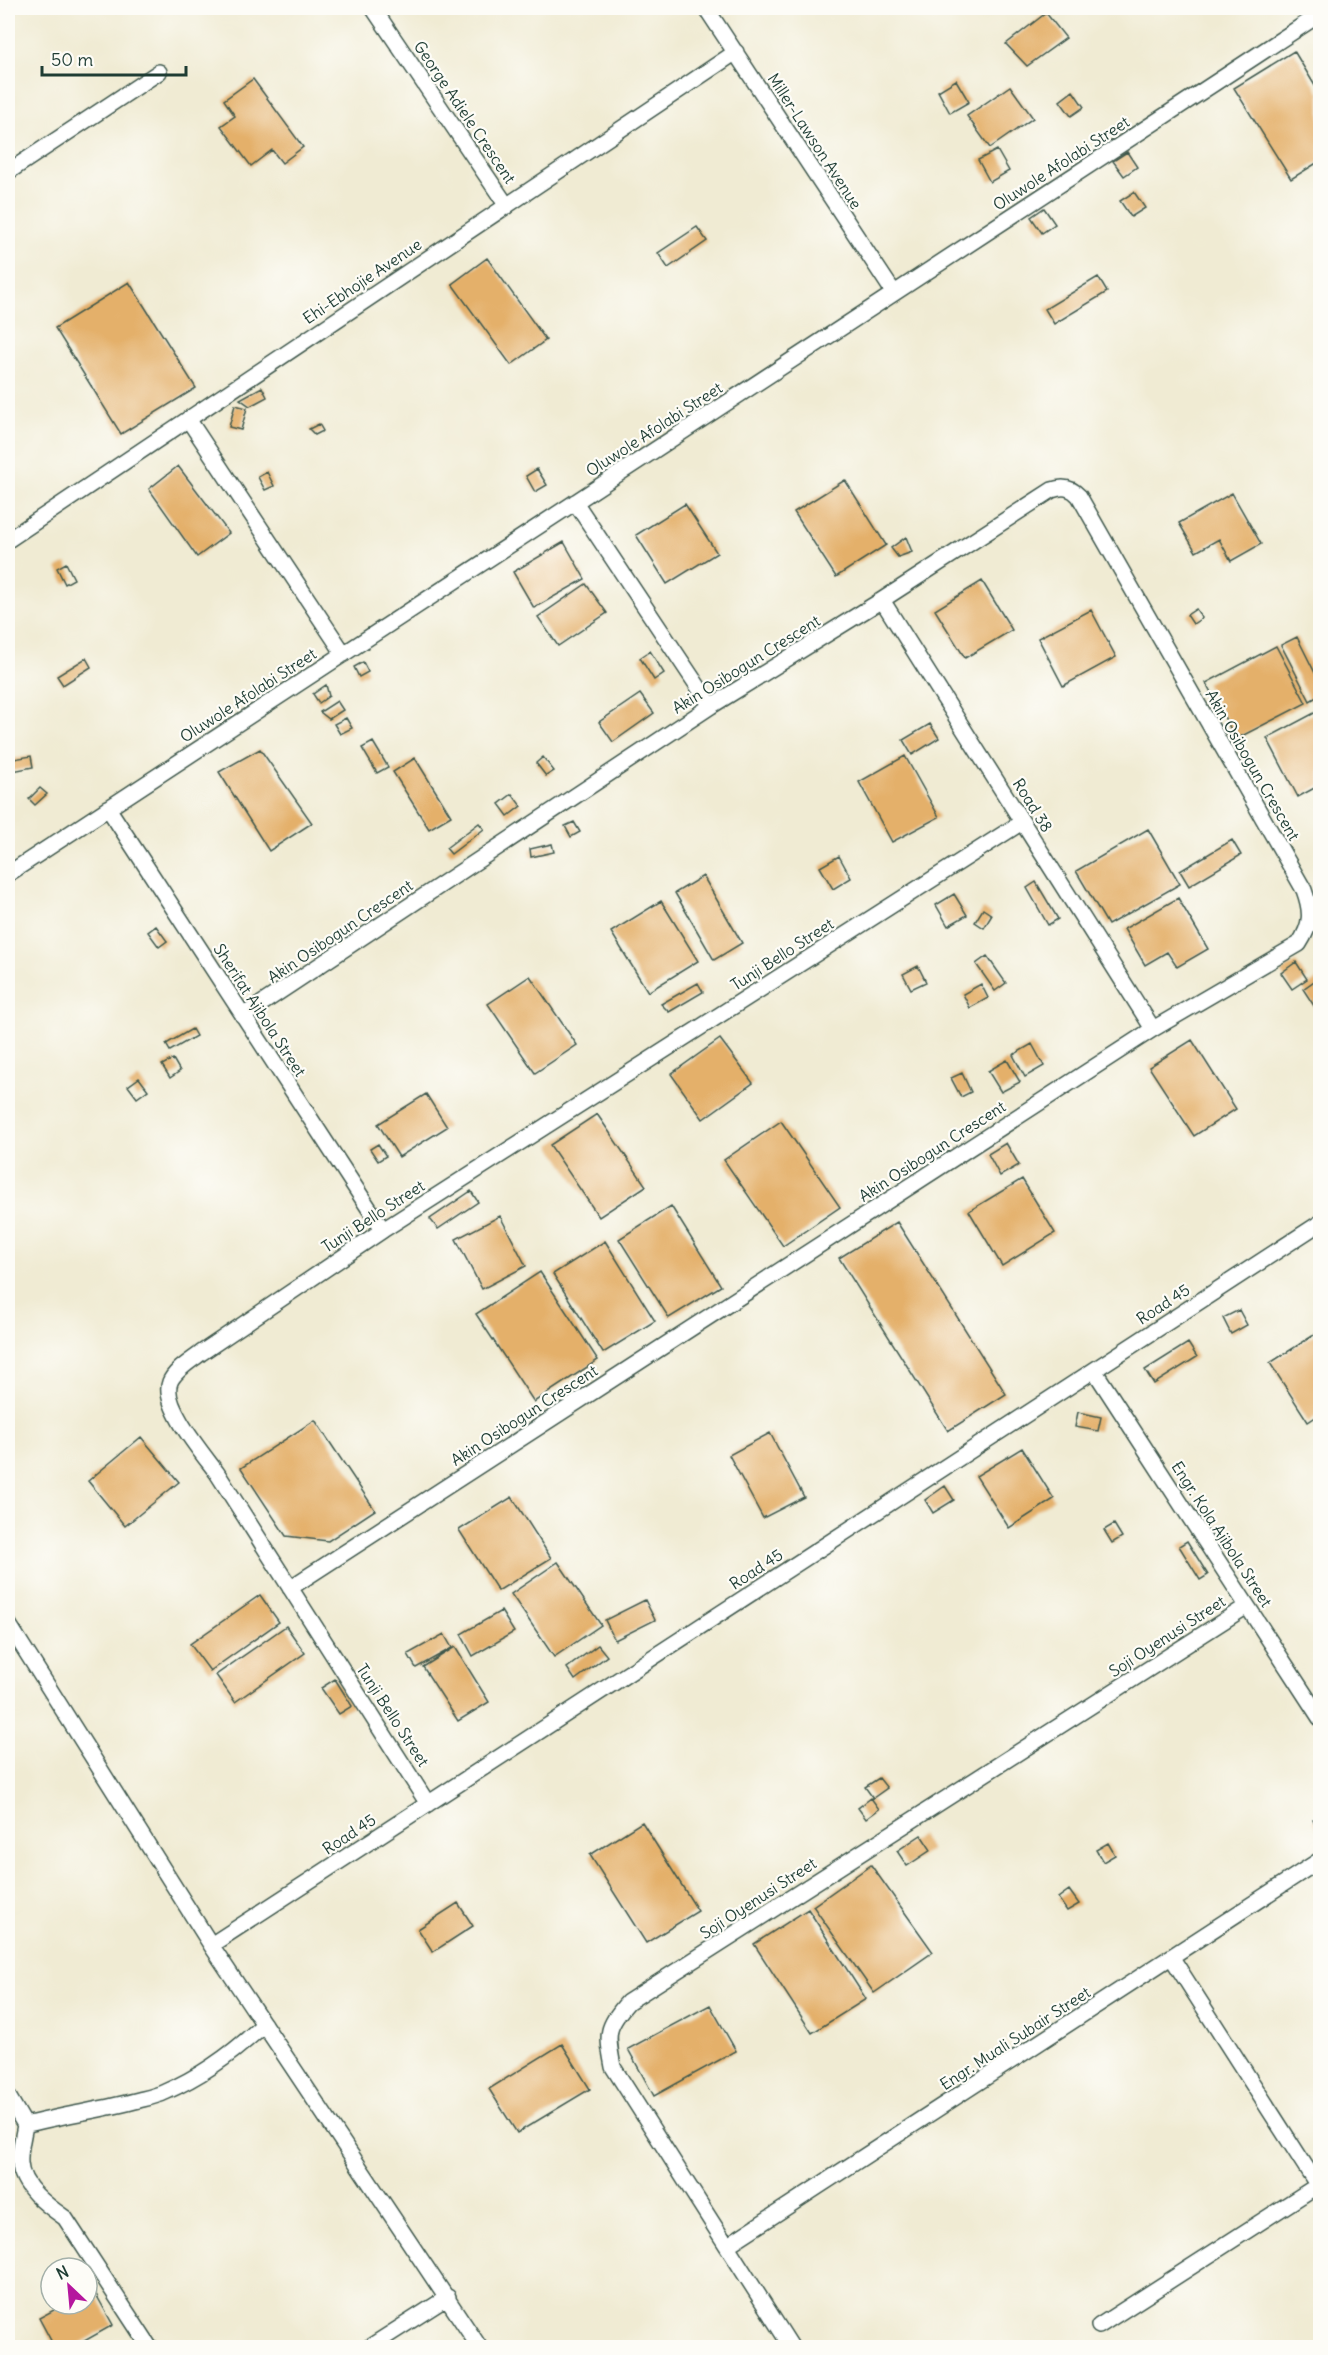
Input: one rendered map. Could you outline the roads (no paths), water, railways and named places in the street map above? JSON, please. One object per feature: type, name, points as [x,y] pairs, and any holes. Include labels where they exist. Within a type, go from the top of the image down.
[{"type":"street","name":"George Adiele Crescent","points":[[373,8],[507,206]]},
{"type":"street","name":"Miller-Lawson Avenue","points":[[706,8],[894,293]]},
{"type":"street","name":"Oluwole Afolabi Street","points":[[8,874],[1320,14]]},
{"type":"street","name":"Ehi-Ebhojie Avenue","points":[[8,540],[736,52]]},
{"type":"street","points":[[8,172],[159,72]]},
{"type":"street","points":[[188,419],[344,654]]},
{"type":"street","name":"Akin Osibogun Crescent","points":[[243,1016],[711,706],[882,600],[1052,490],[1067,488],[1079,496],[1304,890],[1310,908],[1307,930],[1299,944],[1153,1029],[290,1588]]},
{"type":"street","points":[[575,502],[711,706]]},
{"type":"street","name":"Road 38","points":[[882,600],[1153,1029]]},
{"type":"street","name":"Sherifat Ajibola Street","points":[[108,808],[383,1230]]},
{"type":"street","name":"Tunji Bello Street","points":[[428,1804],[217,1473],[181,1422],[171,1402],[169,1386],[177,1372],[201,1353],[383,1230],[1022,822]]},
{"type":"street","name":"Road 45","points":[[211,1945],[1320,1223]]},
{"type":"street","name":"Engr. Kola Ajibola Street","points":[[1094,1370],[1320,1718]]},
{"type":"street","name":"Soji Oyenusi Street","points":[[792,2348],[614,2067],[607,2036],[615,2016],[628,2002],[1247,1606]]},
{"type":"street","points":[[8,1623],[211,1945],[480,2348]]},
{"type":"street","name":"Engr. Muali Subair Street","points":[[728,2246],[1320,1860]]},
{"type":"street","points":[[1099,2326],[1319,2187],[1172,1958]]},
{"type":"street","points":[[25,2125],[58,2116],[116,2106],[164,2093],[204,2072],[264,2024]]},
{"type":"street","points":[[8,2096],[25,2125],[20,2165],[28,2185],[65,2218],[150,2348]]},
{"type":"street","points":[[368,2348],[448,2297]]}]
